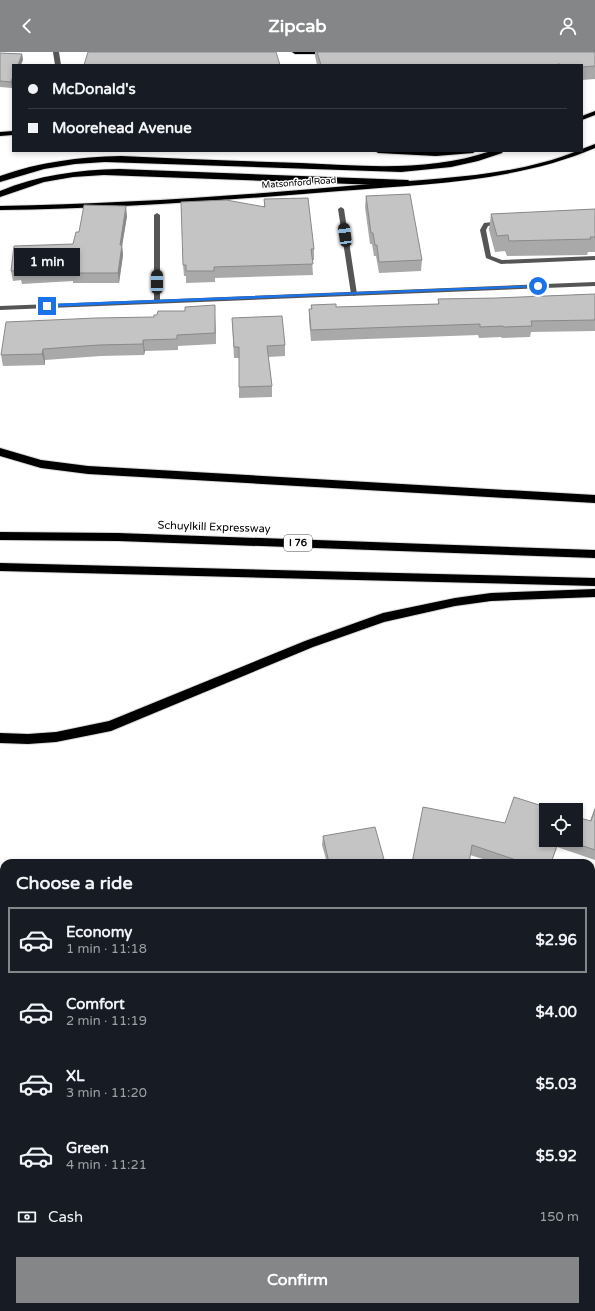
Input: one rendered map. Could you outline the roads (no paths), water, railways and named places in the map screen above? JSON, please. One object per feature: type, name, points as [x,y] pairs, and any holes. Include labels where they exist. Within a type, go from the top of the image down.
[{"type":"highway","points":[[0,179],[33,168],[87,160],[121,159],[391,169],[439,166],[458,163],[496,152]]},
{"type":"highway","points":[[1,194],[40,180],[72,174],[103,172],[408,183]]},
{"type":"highway","points":[[0,452],[41,464],[88,470],[595,499]]},
{"type":"highway","name":"Schuylkill Expressway","points":[[0,536],[118,537],[595,554]]},
{"type":"highway","points":[[0,567],[595,582]]},
{"type":"highway","points":[[0,738],[56,738],[111,726],[309,644],[383,618],[412,611],[491,597],[595,593]]},
{"type":"main road","points":[[295,52],[332,52]]},
{"type":"main road","points":[[583,118],[595,113]]},
{"type":"main road","points":[[0,134],[12,133]]},
{"type":"main road","name":"Matsonford Road","points":[[583,151],[595,146]]},
{"type":"main road","points":[[397,152],[436,154],[461,152]]},
{"type":"main road","name":"Matsonford Road","points":[[0,208],[108,204],[466,178],[534,167],[558,161],[580,152]]},
{"type":"street","points":[[56,52],[58,64]]},
{"type":"street","points":[[341,209],[354,294]]},
{"type":"street","points":[[157,215],[157,302]]},
{"type":"street","points":[[508,222],[486,224],[484,226],[483,230],[488,257],[495,261],[595,258]]},
{"type":"street","points":[[0,308],[595,284]]}]
